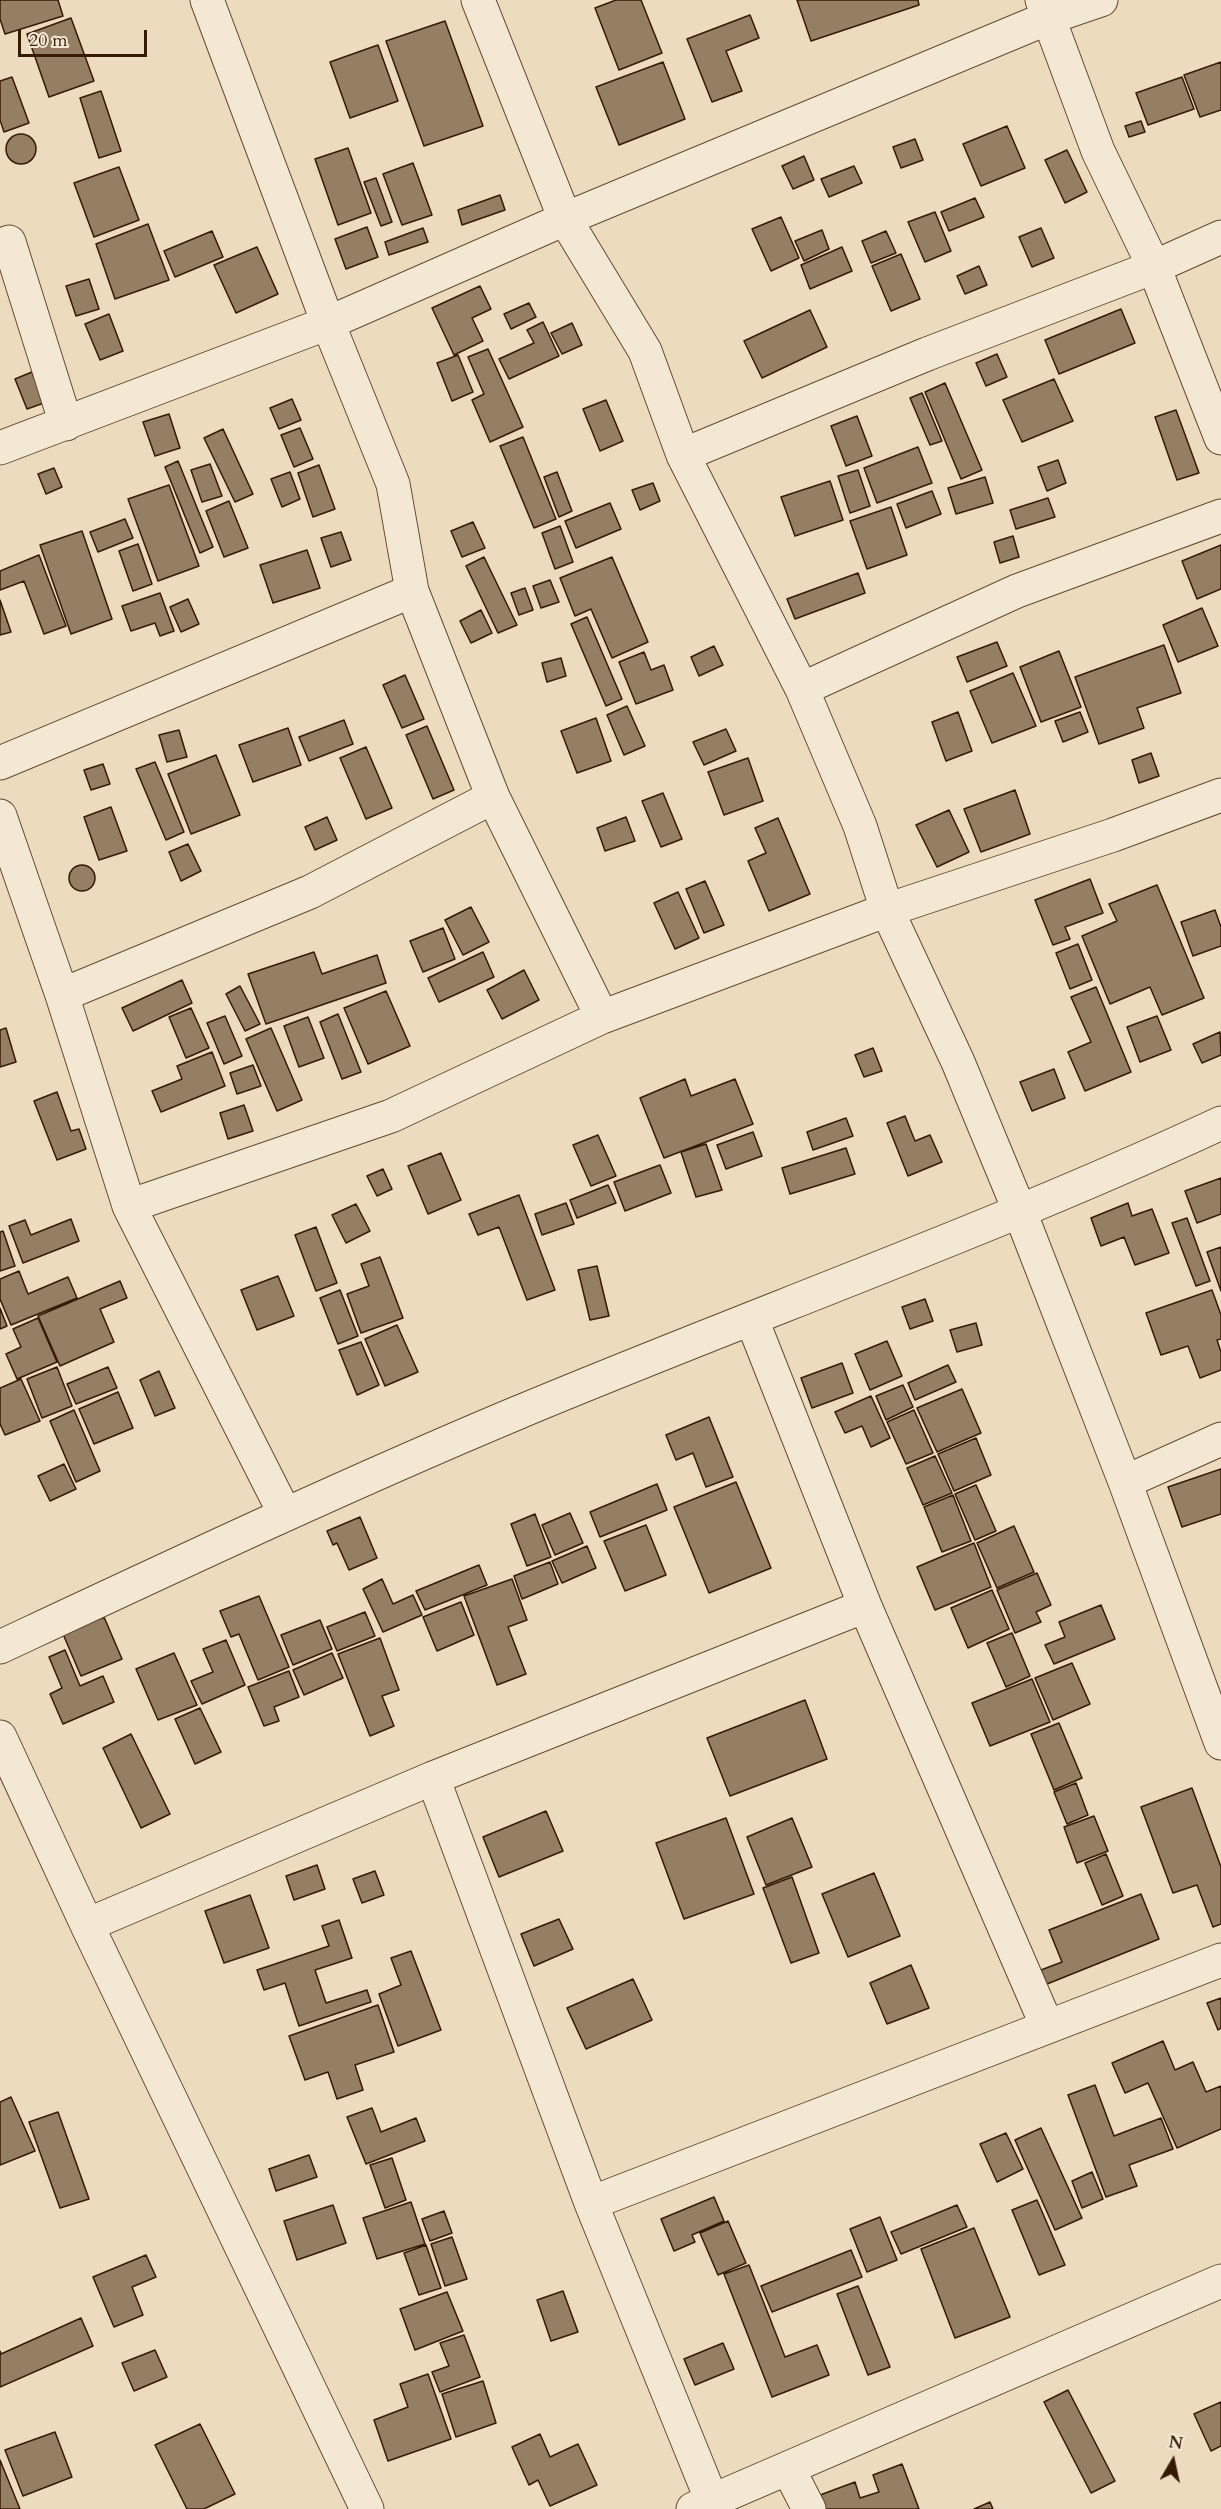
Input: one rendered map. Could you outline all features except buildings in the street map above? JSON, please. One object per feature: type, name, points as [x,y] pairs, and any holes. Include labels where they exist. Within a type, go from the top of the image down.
[{"type":"street","points":[[207,0],[328,323],[393,484],[412,591],[493,797],[602,1017]]},
{"type":"street","points":[[478,0],[565,219],[645,351],[683,455],[802,689],[860,826],[887,910],[958,1062],[1020,1212],[1125,1482],[1221,1743]]},
{"type":"street","points":[[0,448],[328,323],[1045,9],[1101,0]]},
{"type":"street","points":[[1045,9],[1098,151],[1154,267],[1221,438]]},
{"type":"street","points":[[3,236],[66,424]]},
{"type":"street","points":[[683,455],[927,354],[1154,267],[1221,237]]},
{"type":"street","points":[[802,689],[1017,591],[1221,516]]},
{"type":"street","points":[[0,763],[412,591]]},
{"type":"street","points":[[129,1206],[391,1116],[602,1017],[887,910],[1113,835],[1221,795]]},
{"type":"street","points":[[62,995],[310,892],[493,797]]},
{"type":"street","points":[[0,816],[62,995],[129,1206],[285,1514]]},
{"type":"street","points":[[0,1647],[285,1514],[518,1412],[1020,1212],[1221,1123]]},
{"type":"street","points":[[752,1320],[865,1606],[1047,2026]]},
{"type":"street","points":[[1125,1482],[1221,1439]]},
{"type":"street","points":[[87,1925],[433,1778],[865,1606]]},
{"type":"street","points":[[0,1737],[87,1925],[367,2509]]},
{"type":"street","points":[[433,1778],[703,2505],[1221,2281]]},
{"type":"street","points":[[591,2202],[1221,1960]]},
{"type":"street","points":[[788,2468],[810,2509]]}]
